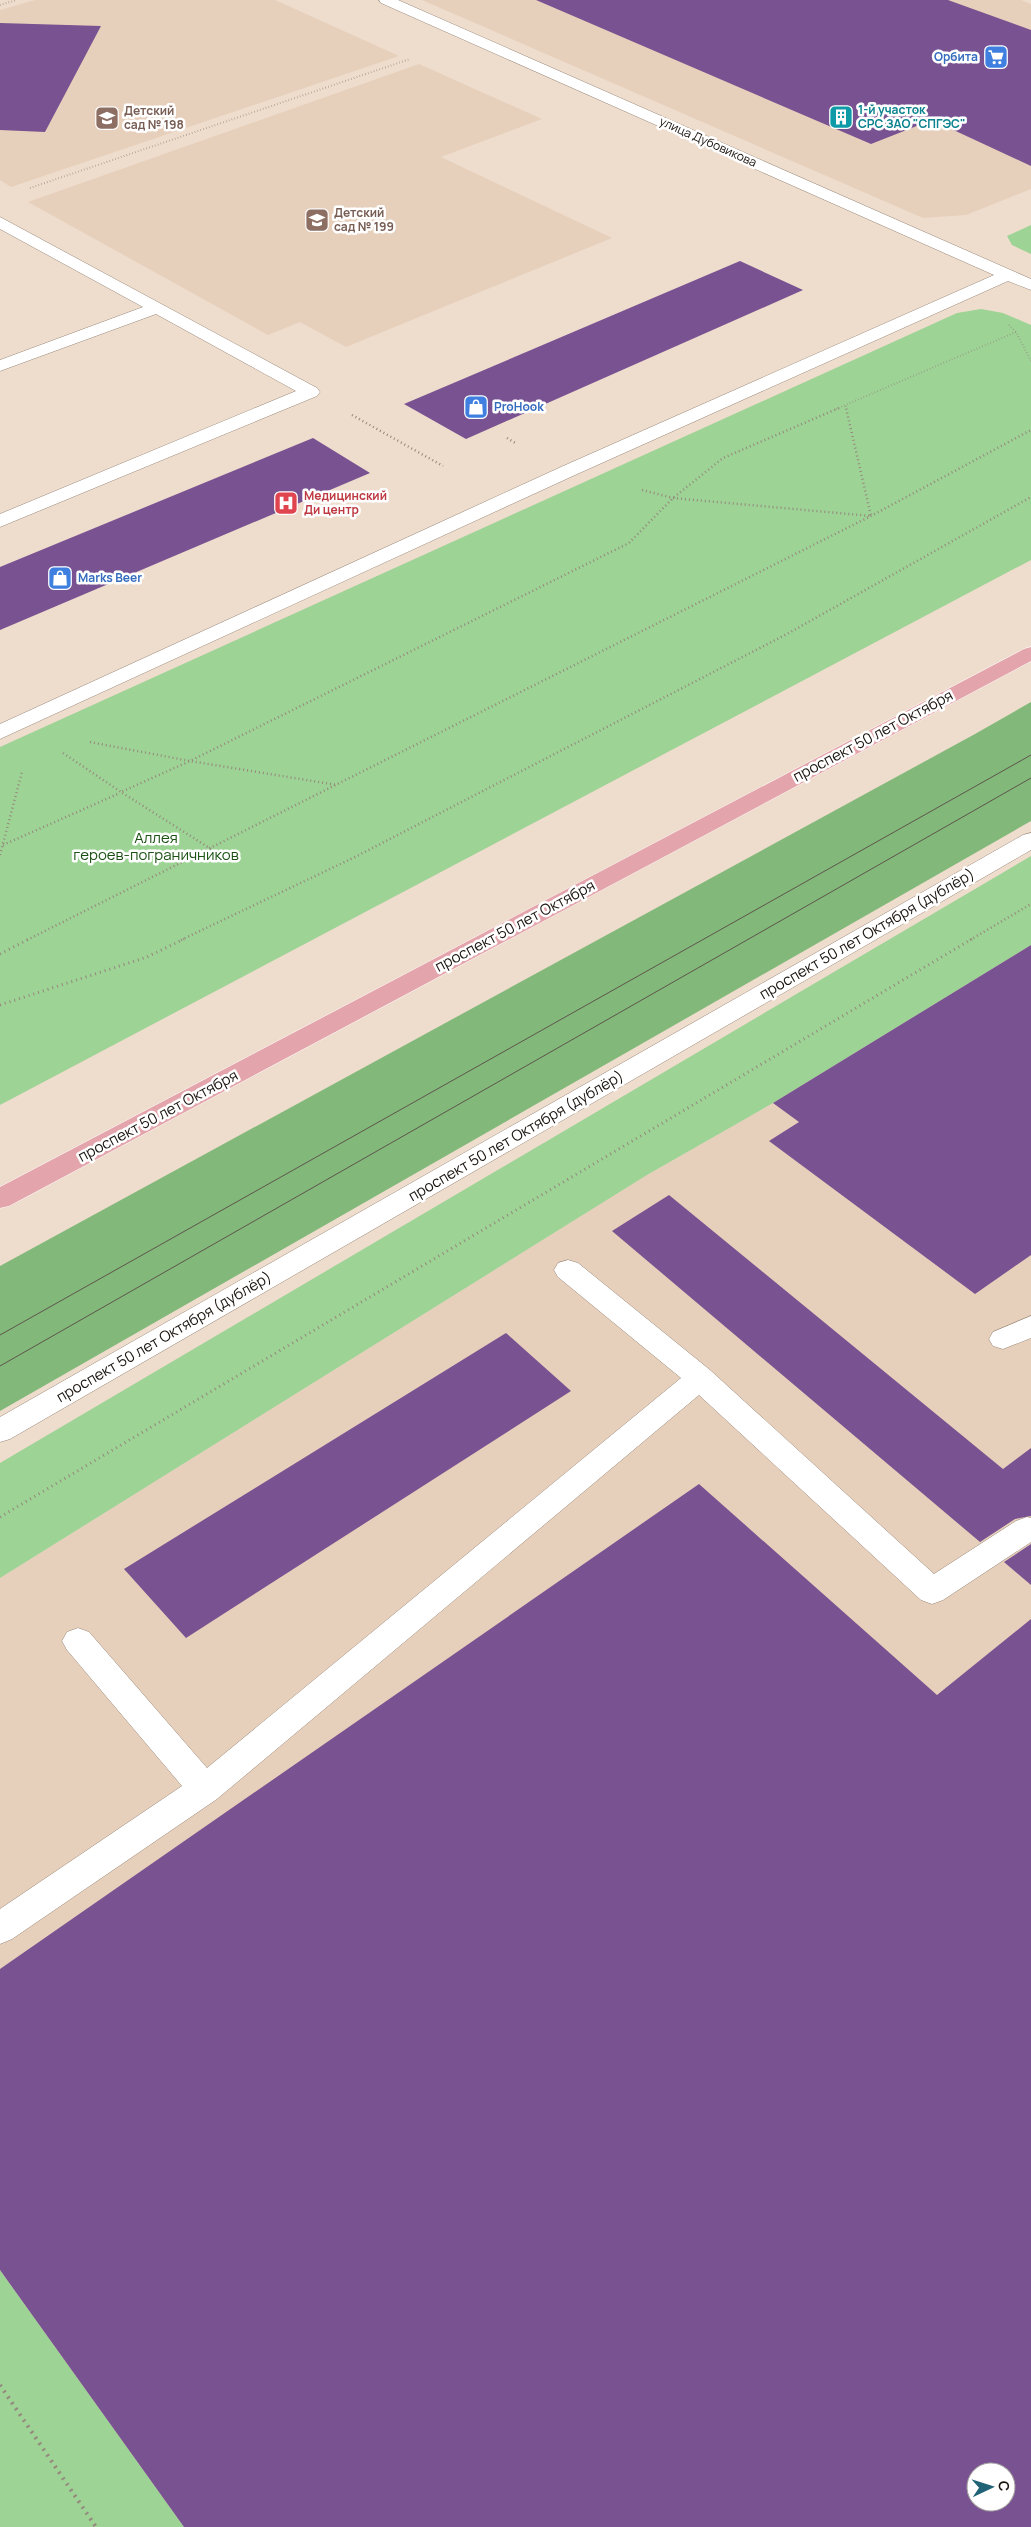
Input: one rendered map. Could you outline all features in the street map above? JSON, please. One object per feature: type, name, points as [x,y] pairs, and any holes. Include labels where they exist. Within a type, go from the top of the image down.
[{"type":"main road","name":"проспект 50 лет Октября","points":[[0,1199],[1031,653]]},
{"type":"street","name":"улица Дубовикова","points":[[386,0],[1031,285]]},
{"type":"street","points":[[0,222],[311,392]]},
{"type":"street","points":[[0,732],[26,728],[568,471],[1008,275]]},
{"type":"street","points":[[0,366],[156,308]]},
{"type":"street","points":[[0,521],[311,392]]},
{"type":"street","name":"проспект 50 лет Октября (дублёр)","points":[[0,1432],[1031,840]]},
{"type":"street","points":[[568,1270],[700,1378],[932,1590],[1027,1529]]},
{"type":"street","points":[[1003,1339],[1031,1326]]},
{"type":"street","points":[[0,1928],[205,1789],[700,1378]]},
{"type":"street","points":[[78,1640],[205,1789]]},
{"type":"path","points":[[0,5],[16,0]]},
{"type":"path","points":[[28,189],[416,57]]},
{"type":"path","points":[[4,845],[190,760],[474,622],[630,543],[673,498],[723,458],[1016,332]]},
{"type":"path","points":[[311,392],[443,466]]},
{"type":"path","points":[[846,406],[871,516]]},
{"type":"path","points":[[0,954],[871,516],[1031,430]]},
{"type":"path","points":[[568,471],[673,498],[871,516]]},
{"type":"path","points":[[0,1005],[147,956],[354,857],[787,634],[1031,497]]},
{"type":"path","points":[[26,728],[190,760],[337,785]]},
{"type":"path","points":[[26,728],[121,792],[212,849]]},
{"type":"path","points":[[0,855],[4,845],[26,728]]},
{"type":"path","points":[[0,1517],[1031,904]]},
{"type":"path","points":[[0,2385],[96,2527]]},
{"type":"shaded area","name":"Детский сад № 198","points":[[35,0],[275,0],[399,56],[11,187],[0,180],[0,10]]},
{"type":"shaded area","points":[[422,0],[1021,0],[1031,4],[1031,189],[966,215],[923,218]]},
{"type":"shaded area","name":"Детский сад № 199","points":[[419,64],[542,119],[441,157],[612,238],[346,347],[300,322],[268,335],[28,202]]},
{"type":"shaded area","points":[[1031,945],[1031,2527],[184,2527],[0,2270],[0,1578],[647,1175],[773,1103]]},
{"type":"green space","points":[[1031,225],[1031,254],[1012,245],[1007,236]]},
{"type":"green space","name":"Аллея героев-пограничников","points":[[981,309],[1003,313],[1031,325],[1031,560],[0,1105],[0,747],[957,313]]},
{"type":"green space","points":[[1031,702],[1031,821],[0,1411],[0,1266]]},
{"type":"green space","points":[[1031,856],[1031,945],[773,1103],[647,1175],[0,1578],[0,1463]]},
{"type":"green space","points":[[0,2270],[184,2527],[0,2527]]},
{"type":"building","points":[[536,0],[948,0],[1031,30],[1031,166],[932,120],[871,144]]},
{"type":"building","points":[[0,23],[101,26],[45,132],[0,130]]},
{"type":"building","points":[[740,261],[803,290],[466,439],[404,404]]},
{"type":"building","points":[[313,438],[370,473],[0,630],[0,567]]},
{"type":"building","points":[[1031,945],[1031,1255],[975,1294],[769,1141],[799,1122],[773,1103]]},
{"type":"building","points":[[669,1195],[1003,1469],[1031,1448],[1031,1516],[1015,1519],[980,1542],[612,1231]]},
{"type":"building","points":[[506,1333],[571,1391],[186,1638],[124,1569]]},
{"type":"building","points":[[699,1484],[937,1695],[1031,1619],[1031,2527],[184,2527],[0,2270],[0,1969]]},
{"type":"building","points":[[1031,1544],[1031,1585],[1004,1562]]},
{"type":"tram line","points":[[0,1335],[1031,755]]},
{"type":"tram line","points":[[0,1366],[1031,778]]},
{"type":"place","name":"Орбита","points":[[996,57]]},
{"type":"place","name":"1-й участок СРС ЗАО \"СПГЭС\"","points":[[841,117]]},
{"type":"place","name":"Детский сад № 198","points":[[107,118]]},
{"type":"place","name":"Детский сад № 199","points":[[317,220]]},
{"type":"place","name":"ProHook","points":[[476,407]]},
{"type":"place","name":"Медицинский Ди центр","points":[[286,503]]},
{"type":"place","name":"Marks Beer","points":[[60,578]]}]
